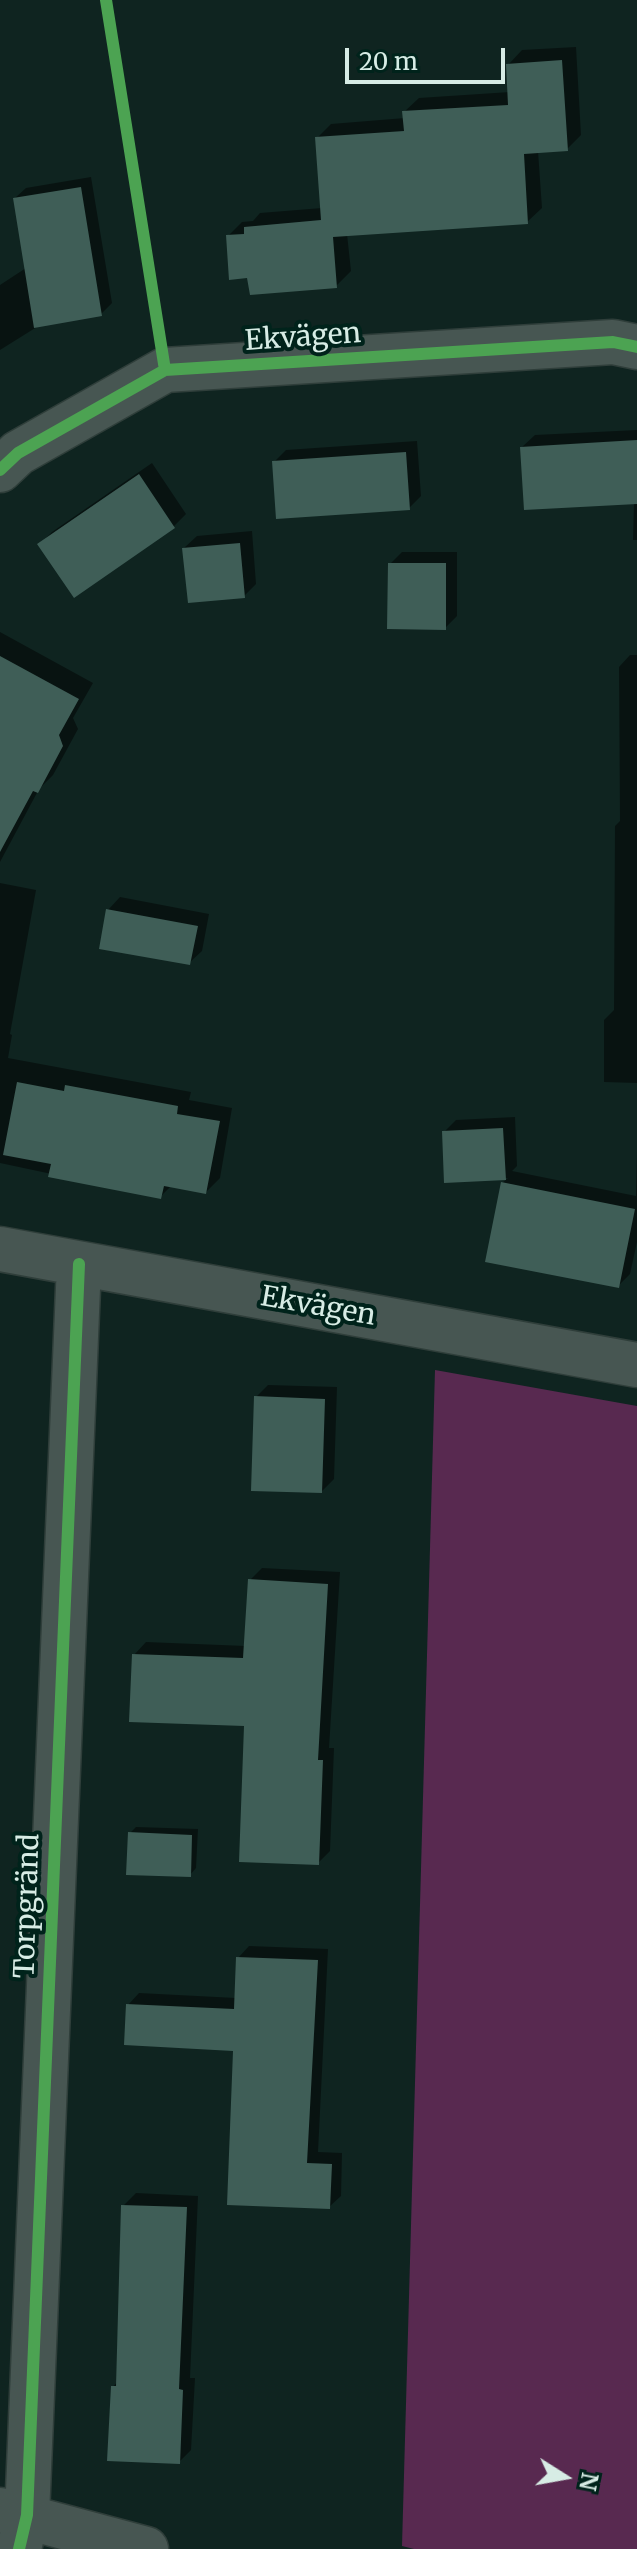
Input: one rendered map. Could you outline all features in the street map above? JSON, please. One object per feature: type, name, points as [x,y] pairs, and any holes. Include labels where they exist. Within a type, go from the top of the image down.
[{"type":"street","name":"Ekvägen","points":[[0,470],[18,453],[165,370],[613,342],[637,347]]},
{"type":"street","name":"Ekvägen","points":[[0,1249],[637,1365]]},
{"type":"street","name":"Torpgränd","points":[[15,2525],[79,1264]]},
{"type":"street","points":[[15,2525],[146,2549]]},
{"type":"shaded area","points":[[435,1370],[637,1406],[637,2549],[414,2549],[402,2546]]},
{"type":"building","points":[[562,60],[568,151],[524,154],[528,224],[333,237],[337,288],[250,295],[247,278],[229,280],[226,235],[244,234],[244,227],[321,220],[315,137],[404,131],[402,111],[508,105],[506,64]]},
{"type":"building","points":[[81,187],[102,316],[34,328],[13,198]]},
{"type":"building","points":[[637,440],[637,504],[524,510],[520,447]]},
{"type":"building","points":[[406,452],[410,510],[276,519],[272,461]]},
{"type":"building","points":[[139,474],[175,528],[74,598],[37,544]]},
{"type":"building","points":[[240,543],[245,598],[188,603],[182,548]]},
{"type":"building","points":[[388,563],[446,563],[446,630],[387,629]]},
{"type":"building","points":[[0,656],[79,699],[59,735],[63,746],[38,793],[33,791],[0,852]]},
{"type":"building","points":[[106,909],[198,926],[190,965],[99,949]]},
{"type":"building","points":[[17,1082],[64,1091],[65,1085],[178,1106],[177,1114],[220,1121],[206,1194],[164,1186],[161,1199],[48,1177],[51,1164],[3,1155]]},
{"type":"building","points":[[503,1128],[506,1180],[444,1183],[442,1131]]},
{"type":"building","points":[[501,1182],[635,1209],[619,1288],[485,1262]]},
{"type":"building","points":[[254,1396],[325,1399],[322,1493],[251,1491]]},
{"type":"building","points":[[248,1579],[328,1584],[318,1760],[323,1760],[319,1865],[239,1862],[244,1726],[129,1722],[132,1654],[243,1658]]},
{"type":"building","points":[[128,1832],[192,1835],[191,1877],[126,1875]]},
{"type":"building","points":[[236,1957],[318,1960],[307,2163],[332,2164],[330,2209],[227,2205],[233,2051],[124,2045],[126,2004],[234,2009]]},
{"type":"building","points":[[121,2205],[187,2207],[179,2389],[183,2390],[180,2464],[107,2461],[111,2386],[116,2386]]},
{"type":"cycle path","points":[[106,0],[165,370]]},
{"type":"cycle path","points":[[0,470],[18,453],[165,370],[613,342],[637,347]]},
{"type":"cycle path","points":[[19,2549],[27,2515],[79,1264]]}]
